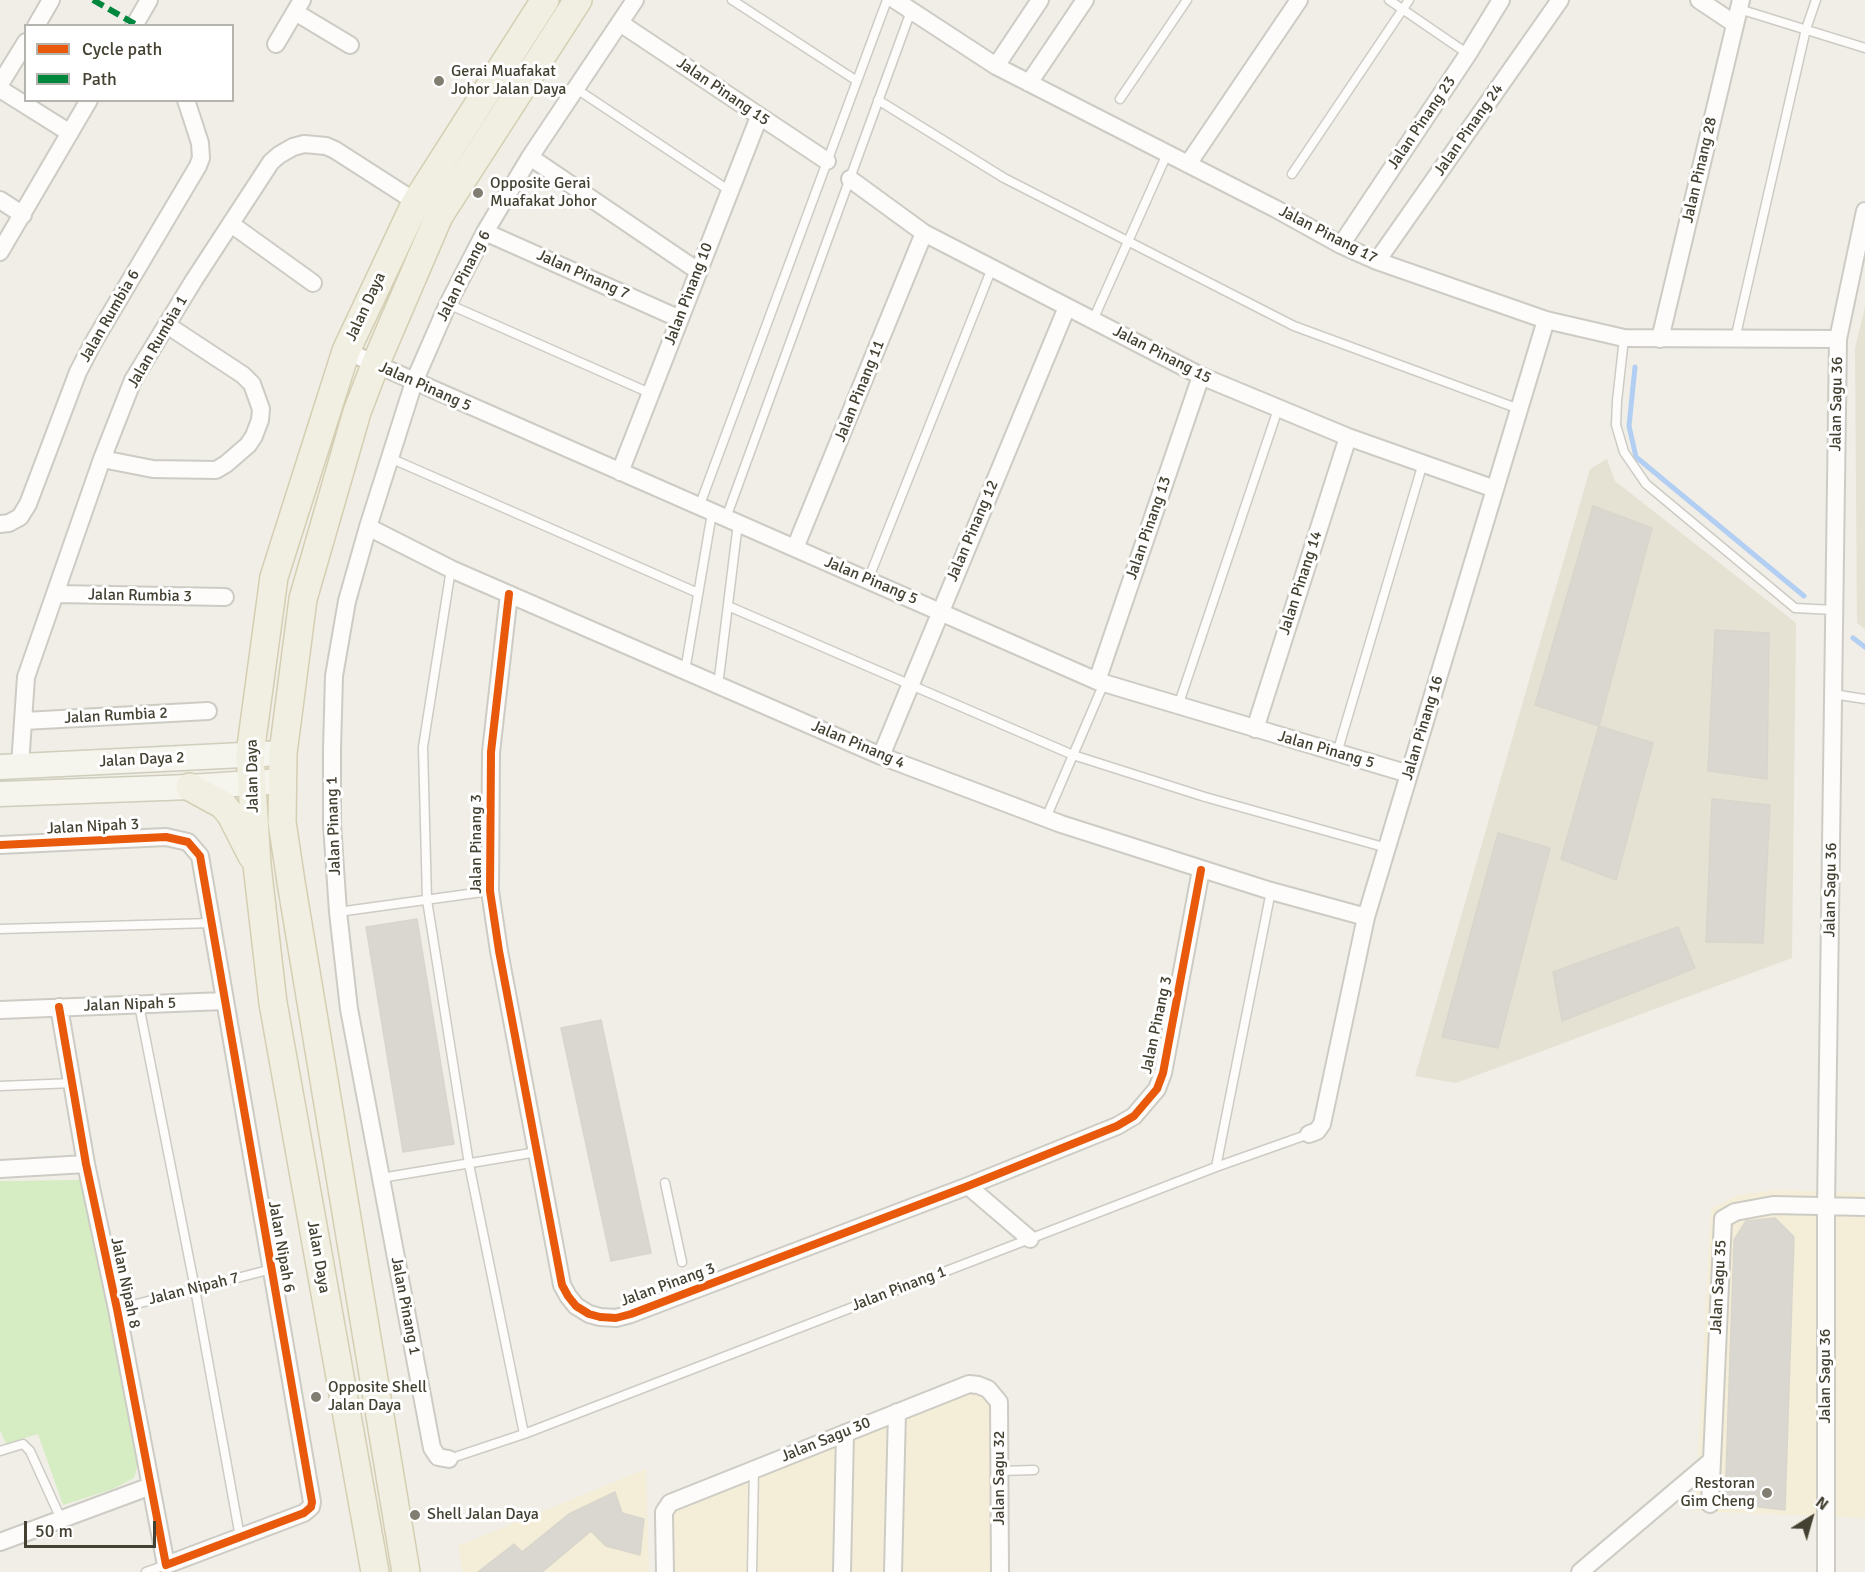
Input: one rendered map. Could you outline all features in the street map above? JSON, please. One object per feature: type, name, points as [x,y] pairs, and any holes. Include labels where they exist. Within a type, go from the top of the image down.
[{"type":"main road","name":"Jalan Daya","points":[[374,1571],[273,1003],[257,865],[250,754],[274,577],[346,351],[416,202],[545,0]]},
{"type":"main road","name":"Jalan Daya","points":[[406,1572],[291,882],[282,822],[283,753],[303,599],[357,412],[375,365],[439,216],[573,2]]},
{"type":"main road","name":"Jalan Daya 2","points":[[10,767],[283,753]]},
{"type":"main road","name":"Jalan Daya 2","points":[[0,794],[283,781]]},
{"type":"main road","points":[[190,787],[223,805],[231,815],[257,865]]},
{"type":"street","points":[[37,24],[51,0]]},
{"type":"street","points":[[135,24],[149,0]]},
{"type":"street","name":"Jalan Pinang 6","points":[[414,382],[448,304],[485,232],[575,88],[635,0]]},
{"type":"street","name":"Jalan Pinang 17","points":[[895,0],[996,66],[1341,245],[1377,261],[1546,320],[1624,338],[1838,339]]},
{"type":"street","points":[[996,66],[1040,0]]},
{"type":"street","points":[[1029,83],[1085,0]]},
{"type":"street","points":[[1188,164],[1299,0]]},
{"type":"street","name":"Jalan Pinang 23","points":[[1341,245],[1468,54],[1501,0]]},
{"type":"street","name":"Jalan Pinang 24","points":[[1377,261],[1560,0]]},
{"type":"street","points":[[1700,0],[1738,11]]},
{"type":"street","points":[[276,45],[298,6],[350,45]]},
{"type":"street","name":"Jalan Pinang 28","points":[[1660,339],[1738,11]]},
{"type":"street","name":"Jalan Pinang 15","points":[[620,23],[827,161]]},
{"type":"street","points":[[0,84],[24,45]]},
{"type":"street","points":[[0,89],[70,133]]},
{"type":"street","points":[[0,252],[88,102]]},
{"type":"street","name":"Jalan Rumbia 6","points":[[0,524],[9,523],[20,517],[28,504],[78,372],[198,166],[201,158],[200,143],[187,102]]},
{"type":"street","name":"Jalan Pinang 10","points":[[620,472],[759,117]]},
{"type":"street","name":"Jalan Rumbia 1","points":[[10,767],[24,721],[27,677],[102,459],[133,380],[271,162],[287,150],[304,144],[326,146],[416,202]]},
{"type":"street","points":[[530,158],[698,271]]},
{"type":"street","name":"Jalan Pinang 15","points":[[850,178],[924,233],[1201,376],[1348,437],[1495,489]]},
{"type":"street","points":[[0,200],[23,215]]},
{"type":"street","name":"Jalan Sagu 36","points":[[1826,1572],[1826,1207],[1838,339],[1865,211]]},
{"type":"street","points":[[231,224],[314,283]]},
{"type":"street","name":"Jalan Pinang 7","points":[[485,232],[680,319]]},
{"type":"street","name":"Jalan Pinang 11","points":[[795,548],[924,233]]},
{"type":"street","name":"Jalan Pinang 12","points":[[881,756],[1067,307]]},
{"type":"street","name":"Jalan Pinang 16","points":[[1309,1134],[1317,1131],[1322,1124],[1366,917],[1546,320]]},
{"type":"street","points":[[102,459],[153,469],[216,470],[226,465],[254,436],[261,409],[252,384],[243,375],[167,325]]},
{"type":"street","name":"Jalan Pinang 5","points":[[346,351],[1101,682],[1409,774]]},
{"type":"street","name":"Jalan Pinang 13","points":[[1101,682],[1201,376]]},
{"type":"street","name":"Jalan Pinang 1","points":[[414,382],[347,601],[334,676],[332,824],[338,912],[349,1009],[380,1178],[432,1448],[438,1457],[449,1459]]},
{"type":"street","name":"Jalan Pinang 14","points":[[1255,729],[1348,437]]},
{"type":"street","name":"Jalan Pinang 4","points":[[368,527],[509,594],[881,756],[1046,818],[1201,870],[1366,917]]},
{"type":"street","name":"Jalan Rumbia 3","points":[[56,594],[225,597]]},
{"type":"street","name":"Jalan Pinang 3","points":[[509,594],[491,753],[489,891],[562,1285],[576,1306],[589,1314],[616,1318],[631,1314],[968,1186],[1117,1126],[1134,1116],[1157,1089],[1163,1073],[1201,870]]},
{"type":"street","name":"Jalan Rumbia 2","points":[[24,721],[208,711]]},
{"type":"street","name":"Jalan Nipah 3","points":[[0,845],[166,837],[188,842]]},
{"type":"street","name":"Jalan Nipah 6","points":[[166,1565],[304,1513],[308,1511],[312,1502],[200,856],[188,842]]},
{"type":"street","name":"Jalan Nipah 5","points":[[0,1010],[224,1001]]},
{"type":"street","name":"Jalan Nipah 8","points":[[59,1008],[74,1083],[86,1164],[117,1309],[166,1565]]},
{"type":"street","points":[[0,1169],[86,1164]]},
{"type":"street","points":[[968,1186],[1030,1239]]},
{"type":"street","name":"Jalan Sagu 35","points":[[1710,1504],[1723,1219],[1735,1212],[1773,1205],[1826,1207]]},
{"type":"street","points":[[1826,1207],[1865,1207]]},
{"type":"street","name":"Jalan Sagu 30","points":[[665,1572],[664,1517],[667,1507],[675,1501],[969,1384],[988,1389]]},
{"type":"street","name":"Jalan Sagu 32","points":[[988,1389],[999,1402],[1000,1572]]},
{"type":"street","points":[[892,1572],[897,1412]]},
{"type":"street","points":[[842,1572],[845,1433]]},
{"type":"street","points":[[1580,1572],[1711,1461]]},
{"type":"street","points":[[0,1542],[151,1485]]},
{"type":"lane","points":[[732,0],[857,81]]},
{"type":"lane","points":[[686,671],[698,593],[719,515],[827,161],[887,0]]},
{"type":"lane","points":[[1120,99],[1187,0]]},
{"type":"lane","points":[[1389,0],[1468,54]]},
{"type":"lane","points":[[1292,174],[1409,0]]},
{"type":"lane","points":[[1736,339],[1806,29],[1816,0]]},
{"type":"lane","points":[[718,686],[728,606],[719,515],[850,178],[911,11]]},
{"type":"lane","points":[[1738,11],[1865,48]]},
{"type":"lane","points":[[575,88],[730,191]]},
{"type":"lane","points":[[879,100],[1004,178],[1294,326],[1519,409]]},
{"type":"lane","points":[[1093,320],[1167,154]]},
{"type":"lane","points":[[868,580],[992,268]]},
{"type":"lane","points":[[448,304],[652,393]]},
{"type":"lane","points":[[1624,338],[1616,425],[1624,452],[1646,484],[1795,608],[1834,610]]},
{"type":"lane","points":[[1178,706],[1278,409]]},
{"type":"lane","points":[[390,458],[698,593]]},
{"type":"lane","points":[[1337,753],[1423,462]]},
{"type":"lane","points":[[451,568],[423,747],[427,900],[469,1164],[524,1434]]},
{"type":"lane","points":[[728,606],[1073,754],[1205,797],[1387,848]]},
{"type":"lane","points":[[1046,818],[1101,682]]},
{"type":"lane","points":[[1833,694],[1865,699]]},
{"type":"lane","points":[[338,912],[489,891]]},
{"type":"lane","points":[[1216,1167],[1271,891]]},
{"type":"lane","points":[[0,929],[211,923]]},
{"type":"lane","points":[[139,1005],[241,1538]]},
{"type":"lane","points":[[0,1086],[74,1083]]},
{"type":"lane","name":"Jalan Pinang 1","points":[[449,1459],[524,1434],[1216,1167],[1309,1134]]},
{"type":"lane","points":[[380,1178],[537,1152]]},
{"type":"lane","points":[[665,1183],[682,1262]]},
{"type":"lane","name":"Jalan Nipah 7","points":[[117,1309],[272,1269]]},
{"type":"lane","points":[[0,1451],[22,1444],[30,1451],[61,1519]]},
{"type":"lane","points":[[752,1572],[754,1469]]},
{"type":"lane","points":[[1000,1471],[1034,1470]]},
{"type":"lane","points":[[146,1572],[166,1565]]},
{"type":"shaded area","points":[[1865,307],[1865,629],[1857,623],[1855,348]]},
{"type":"shaded area","points":[[1607,459],[1615,481],[1796,623],[1792,958],[1456,1083],[1415,1076],[1590,469]]},
{"type":"shaded area","points":[[1776,1190],[1865,1193],[1865,1518],[1695,1511],[1711,1209],[1738,1195]]},
{"type":"shaded area","points":[[995,1385],[1006,1572],[659,1572],[658,1513],[888,1410]]},
{"type":"shaded area","points":[[646,1469],[649,1572],[463,1572],[458,1546]]},
{"type":"green space","points":[[80,1180],[100,1262],[138,1465],[134,1478],[113,1489],[63,1505],[38,1434],[6,1444],[0,1430],[0,1181]]},
{"type":"building","points":[[1593,506],[1652,528],[1599,726],[1535,705]]},
{"type":"building","points":[[1715,630],[1769,633],[1767,779],[1708,771]]},
{"type":"building","points":[[1599,726],[1653,743],[1616,880],[1561,859]]},
{"type":"building","points":[[1712,799],[1770,805],[1763,943],[1706,942]]},
{"type":"building","points":[[1498,833],[1550,848],[1498,1048],[1442,1037]]},
{"type":"building","points":[[417,919],[454,1144],[403,1152],[366,927]]},
{"type":"building","points":[[1678,927],[1695,968],[1562,1021],[1553,972]]},
{"type":"building","points":[[601,1020],[651,1253],[611,1261],[561,1028]]},
{"type":"building","points":[[1775,1218],[1794,1237],[1785,1510],[1725,1503],[1734,1240],[1746,1221]]},
{"type":"building","points":[[615,1492],[622,1513],[644,1519],[640,1555],[606,1546],[591,1531],[542,1572],[478,1572],[514,1544],[522,1552],[569,1514]]},
{"type":"waterway","points":[[1635,367],[1629,426],[1636,457],[1804,596]]},
{"type":"waterway","points":[[1853,638],[1865,647]]},
{"type":"marked path","points":[[93,0],[135,24]]},
{"type":"cycle path","points":[[509,594],[491,752],[490,891],[499,951],[562,1285],[576,1306],[589,1314],[616,1318],[631,1314],[968,1186],[1117,1126],[1134,1116],[1157,1089],[1163,1073],[1201,870]]},
{"type":"cycle path","points":[[0,845],[166,837],[188,842],[200,856],[312,1502],[311,1507],[304,1513],[166,1565],[117,1309],[86,1164],[59,1007]]},
{"type":"place","name":"Gerai Muafakat Johor Jalan Daya","points":[[439,81]]},
{"type":"place","name":"Opposite Gerai Muafakat Johor","points":[[478,193]]},
{"type":"place","name":"Opposite Shell Jalan Daya","points":[[316,1397]]},
{"type":"place","name":"Restoran Gim Cheng","points":[[1767,1493]]},
{"type":"place","name":"Shell Jalan Daya","points":[[415,1515]]}]
